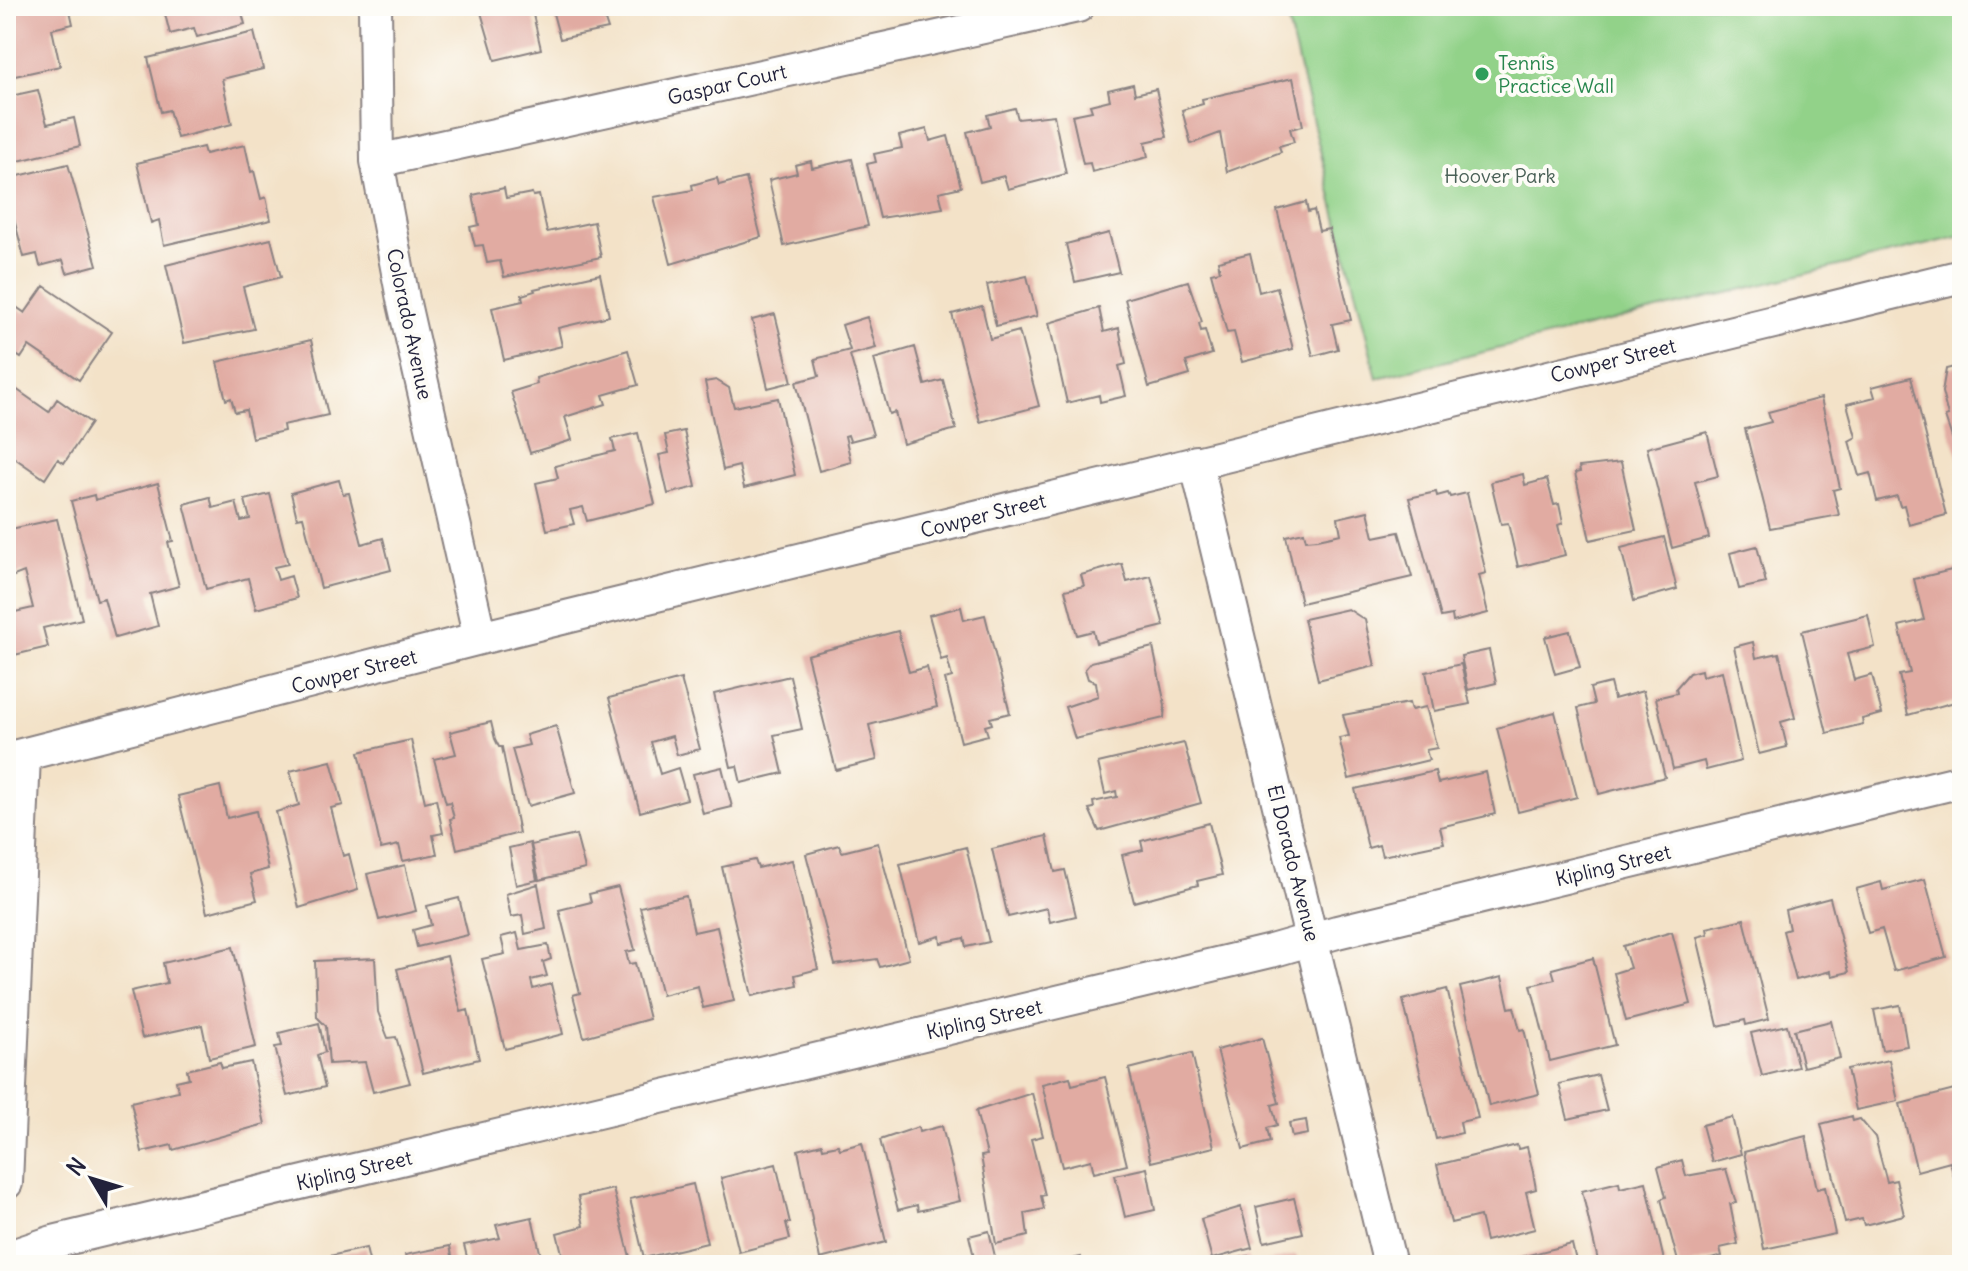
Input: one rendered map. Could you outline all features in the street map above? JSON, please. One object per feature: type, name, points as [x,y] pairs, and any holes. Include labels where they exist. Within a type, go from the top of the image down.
[{"type":"street","name":"Colorado Avenue","points":[[375,6],[377,161],[403,299],[480,638]]},
{"type":"street","name":"Gaspar Court","points":[[377,161],[1078,6]]},
{"type":"street","name":"Cowper Street","points":[[15,757],[480,638],[1962,276]]},
{"type":"street","name":"El Dorado Avenue","points":[[1196,462],[1390,1265]]},
{"type":"street","points":[[6,1183],[15,757]]},
{"type":"street","name":"Kipling Street","points":[[6,1258],[53,1242],[1962,781]]},
{"type":"green space","name":"Hoover Park","points":[[1284,6],[1962,6],[1962,236],[1377,378]]},
{"type":"building","points":[[6,6],[69,6],[73,24],[52,29],[60,66],[6,78]]},
{"type":"building","points":[[163,6],[240,6],[245,24],[197,37],[194,28],[170,34]]},
{"type":"building","points":[[465,6],[531,6],[541,49],[495,60],[480,9],[467,12]]},
{"type":"building","points":[[551,6],[641,6],[642,10],[605,20],[608,29],[560,39]]},
{"type":"building","points":[[254,32],[263,69],[222,79],[232,124],[177,138],[169,110],[161,112],[148,58]]},
{"type":"building","points":[[1293,78],[1303,126],[1290,129],[1294,142],[1279,146],[1281,152],[1227,172],[1220,133],[1191,144],[1182,110],[1203,104],[1202,99]]},
{"type":"building","points":[[1133,84],[1135,94],[1156,89],[1167,137],[1145,142],[1148,157],[1092,172],[1090,163],[1083,164],[1072,115],[1092,111],[1090,105],[1110,100],[1108,90]]},
{"type":"building","points":[[38,90],[47,124],[74,118],[80,146],[6,164],[6,97]]},
{"type":"building","points":[[1015,108],[1018,119],[1054,115],[1066,174],[1008,189],[1004,176],[980,182],[967,132],[990,126],[987,115]]},
{"type":"building","points":[[927,129],[930,141],[948,136],[961,187],[939,192],[943,208],[880,218],[867,164],[876,162],[874,154],[902,148],[899,136]]},
{"type":"building","points":[[245,145],[251,172],[254,171],[261,199],[266,197],[271,220],[164,245],[159,220],[151,223],[137,163],[203,147],[205,154]]},
{"type":"building","points":[[852,159],[868,226],[784,246],[769,180],[797,173],[795,165],[811,161],[812,168]]},
{"type":"building","points":[[68,164],[97,265],[67,273],[63,260],[40,266],[37,254],[24,257],[14,219],[6,221],[6,179]]},
{"type":"building","points":[[717,178],[719,185],[746,178],[761,237],[671,264],[654,197],[693,190],[692,185]]},
{"type":"building","points":[[504,188],[506,198],[532,193],[533,196],[539,195],[547,232],[594,222],[601,257],[504,277],[500,261],[487,263],[483,245],[475,246],[470,227],[479,225],[473,195]]},
{"type":"building","points":[[1306,202],[1308,212],[1314,210],[1319,231],[1329,229],[1351,320],[1332,324],[1338,349],[1313,356],[1277,210]]},
{"type":"building","points":[[1109,233],[1119,272],[1075,282],[1066,244]]},
{"type":"building","points":[[271,239],[281,277],[243,287],[254,329],[184,343],[166,265]]},
{"type":"building","points":[[1250,253],[1259,292],[1277,287],[1293,349],[1242,362],[1234,332],[1227,333],[1211,273],[1220,271],[1218,261]]},
{"type":"building","points":[[600,274],[609,316],[558,328],[562,346],[504,360],[492,308],[523,301],[522,295],[534,289]]},
{"type":"building","points":[[1027,276],[1037,316],[996,326],[987,285]]},
{"type":"building","points":[[1188,281],[1202,322],[1199,323],[1201,331],[1205,330],[1212,354],[1186,362],[1190,375],[1149,387],[1125,299]]},
{"type":"building","points":[[44,286],[112,332],[79,380],[29,346],[21,358],[6,348],[6,300],[25,313]]},
{"type":"building","points":[[982,306],[990,339],[1019,331],[1039,406],[980,422],[952,314]]},
{"type":"building","points":[[1099,308],[1104,332],[1119,328],[1126,364],[1119,366],[1126,396],[1100,402],[1099,395],[1067,403],[1049,323]]},
{"type":"building","points":[[775,314],[792,382],[768,388],[752,320]]},
{"type":"building","points":[[867,317],[876,348],[850,355],[873,435],[850,441],[848,435],[845,436],[851,462],[819,471],[796,382],[819,376],[815,359],[850,350],[842,325]]},
{"type":"building","points":[[311,340],[328,415],[283,425],[284,431],[252,438],[246,410],[235,412],[231,398],[226,400],[217,362]]},
{"type":"building","points":[[915,347],[925,385],[943,380],[956,429],[903,444],[895,412],[889,414],[874,359]]},
{"type":"building","points":[[628,350],[638,385],[603,395],[606,404],[565,417],[572,440],[530,453],[511,392],[537,384],[536,378]]},
{"type":"building","points":[[1962,365],[1960,461],[1945,417],[1948,416],[1942,392],[1946,369]]},
{"type":"building","points":[[1911,377],[1946,515],[1909,525],[1904,505],[1900,506],[1897,496],[1877,501],[1870,473],[1859,476],[1849,441],[1856,437],[1847,404],[1875,397],[1872,387]]},
{"type":"building","points":[[716,380],[729,388],[734,407],[778,398],[795,475],[744,488],[739,466],[723,470],[705,382]]},
{"type":"building","points":[[6,382],[49,412],[57,399],[91,423],[64,463],[58,459],[45,479],[6,452]]},
{"type":"building","points":[[1821,398],[1840,488],[1833,490],[1839,515],[1770,528],[1745,429],[1771,422],[1768,412]]},
{"type":"building","points":[[684,431],[696,487],[668,494],[659,455],[669,453],[665,435]]},
{"type":"building","points":[[1707,432],[1718,476],[1695,482],[1709,538],[1672,548],[1647,448]]},
{"type":"building","points":[[638,433],[655,504],[587,521],[583,507],[570,510],[574,524],[547,530],[536,483],[558,478],[555,466],[615,451],[612,439]]},
{"type":"building","points":[[1621,462],[1636,530],[1590,540],[1575,473],[1580,472],[1579,467]]},
{"type":"building","points":[[1523,474],[1525,485],[1547,479],[1554,505],[1559,504],[1563,523],[1558,525],[1565,555],[1518,567],[1508,523],[1501,524],[1491,482]]},
{"type":"building","points":[[339,480],[343,494],[349,493],[362,544],[383,538],[391,570],[321,588],[303,517],[297,518],[291,493]]},
{"type":"building","points":[[158,483],[173,541],[168,542],[179,586],[150,594],[158,626],[115,638],[104,598],[97,600],[71,501],[94,495],[95,500]]},
{"type":"building","points":[[1436,492],[1437,496],[1448,493],[1450,497],[1467,493],[1486,573],[1479,575],[1488,613],[1453,622],[1452,615],[1441,617],[1409,498]]},
{"type":"building","points":[[270,494],[288,564],[274,567],[278,580],[291,576],[297,598],[256,609],[248,578],[206,589],[184,504],[210,497],[213,508],[236,502],[241,521],[250,519],[245,500]]},
{"type":"building","points":[[1368,511],[1374,537],[1399,532],[1412,577],[1301,603],[1286,536],[1304,532],[1306,540],[1341,534],[1338,518]]},
{"type":"building","points":[[57,519],[82,619],[43,628],[48,647],[10,656],[6,614],[33,608],[24,572],[6,579],[6,530]]},
{"type":"building","points":[[1664,537],[1677,589],[1634,601],[1621,548]]},
{"type":"building","points":[[1757,546],[1766,583],[1739,589],[1730,553]]},
{"type":"building","points":[[1122,564],[1127,582],[1151,576],[1164,626],[1096,643],[1093,631],[1077,635],[1065,590],[1084,586],[1081,575]]},
{"type":"building","points":[[1960,568],[1962,700],[1908,715],[1899,675],[1910,673],[1899,626],[1924,620],[1914,579]]},
{"type":"building","points":[[961,607],[964,620],[985,615],[1010,713],[990,718],[992,724],[985,726],[988,735],[961,742],[945,679],[952,677],[947,658],[941,660],[929,615]]},
{"type":"building","points":[[1348,609],[1365,620],[1375,666],[1318,680],[1304,619]]},
{"type":"building","points":[[1868,615],[1875,647],[1847,654],[1854,680],[1872,675],[1882,714],[1862,719],[1863,724],[1827,733],[1802,631]]},
{"type":"building","points":[[898,631],[909,672],[927,667],[937,707],[869,725],[877,760],[836,770],[807,655]]},
{"type":"building","points":[[1570,631],[1580,667],[1555,674],[1545,637]]},
{"type":"building","points":[[1753,642],[1756,658],[1779,653],[1795,718],[1781,722],[1787,747],[1759,754],[1734,647]]},
{"type":"building","points":[[1153,647],[1165,705],[1164,718],[1075,739],[1065,707],[1098,696],[1096,682],[1088,679],[1085,669],[1091,662]]},
{"type":"building","points":[[1489,650],[1496,683],[1468,690],[1461,656]]},
{"type":"building","points":[[1461,664],[1470,704],[1434,711],[1426,672]]},
{"type":"building","points":[[1701,670],[1702,676],[1722,671],[1741,761],[1706,770],[1704,761],[1673,769],[1656,698],[1677,693],[1676,688],[1689,673]]},
{"type":"building","points":[[790,676],[802,729],[774,735],[783,773],[741,783],[737,766],[731,767],[714,694]]},
{"type":"building","points":[[681,679],[700,749],[677,755],[672,736],[651,742],[660,774],[678,768],[687,799],[640,812],[609,698]]},
{"type":"building","points":[[1610,683],[1614,699],[1643,691],[1665,777],[1599,794],[1578,708],[1594,704],[1590,688]]},
{"type":"building","points":[[1409,703],[1411,710],[1426,707],[1437,748],[1426,750],[1429,760],[1349,779],[1339,738],[1349,736],[1343,715]]},
{"type":"building","points":[[1555,712],[1577,797],[1518,812],[1497,728]]},
{"type":"building","points":[[491,722],[495,739],[502,747],[519,833],[457,849],[450,819],[454,818],[450,802],[446,803],[434,759],[456,754],[450,732]]},
{"type":"building","points":[[556,726],[575,793],[528,806],[512,749],[529,745],[526,735]]},
{"type":"building","points":[[411,740],[425,802],[436,799],[443,833],[433,835],[437,854],[403,861],[399,845],[381,849],[359,752]]},
{"type":"building","points":[[1184,743],[1201,803],[1099,831],[1089,809],[1094,808],[1093,802],[1117,797],[1116,791],[1105,794],[1098,763]]},
{"type":"building","points":[[331,761],[343,805],[331,808],[343,856],[349,854],[358,890],[299,908],[276,812],[299,805],[290,771]]},
{"type":"building","points":[[722,767],[732,807],[703,814],[693,774]]},
{"type":"building","points":[[1435,771],[1438,783],[1486,772],[1495,814],[1440,827],[1444,843],[1382,856],[1379,845],[1368,848],[1355,789]]},
{"type":"building","points":[[220,786],[227,818],[256,811],[268,869],[250,874],[257,900],[207,913],[178,796]]},
{"type":"building","points":[[1209,823],[1222,875],[1197,881],[1198,885],[1134,902],[1122,855],[1143,850],[1141,841]]},
{"type":"building","points":[[576,835],[585,869],[539,880],[531,845]]},
{"type":"building","points":[[1047,836],[1055,872],[1065,870],[1076,916],[1050,922],[1047,908],[1008,917],[992,849]]},
{"type":"building","points":[[530,843],[537,880],[516,885],[509,848]]},
{"type":"building","points":[[878,843],[909,959],[880,967],[877,959],[835,965],[806,854],[839,845],[842,852]]},
{"type":"building","points":[[966,847],[989,942],[966,947],[964,938],[941,943],[940,936],[919,942],[900,864]]},
{"type":"building","points":[[755,860],[758,868],[792,860],[818,969],[795,975],[797,985],[752,996],[722,867]]},
{"type":"building","points":[[405,865],[416,911],[379,920],[367,874]]},
{"type":"building","points":[[1925,879],[1946,957],[1894,971],[1882,929],[1868,933],[1856,889],[1881,882],[1883,890]]},
{"type":"building","points":[[538,884],[546,929],[525,934],[522,915],[511,917],[506,894]]},
{"type":"building","points":[[618,887],[635,950],[626,952],[629,964],[635,963],[649,1019],[584,1037],[573,995],[580,993],[559,910],[591,902],[589,894]]},
{"type":"building","points":[[686,896],[694,932],[717,927],[734,1001],[703,1008],[698,986],[662,995],[640,907]]},
{"type":"building","points":[[459,898],[468,935],[417,947],[413,930],[431,925],[427,906]]},
{"type":"building","points":[[1830,898],[1849,972],[1832,976],[1831,971],[1796,980],[1783,931],[1789,929],[1785,910]]},
{"type":"building","points":[[1744,919],[1769,1019],[1746,1025],[1745,1020],[1718,1026],[1697,937],[1708,934],[1707,928]]},
{"type":"building","points":[[1672,932],[1691,1004],[1626,1021],[1614,973],[1630,968],[1623,946]]},
{"type":"building","points":[[517,933],[521,950],[548,945],[551,959],[543,962],[547,976],[531,980],[533,989],[551,984],[563,1034],[505,1049],[482,959],[505,954],[501,937]]},
{"type":"building","points":[[233,947],[256,1047],[209,1058],[202,1025],[142,1038],[131,991],[167,983],[163,963]]},
{"type":"building","points":[[447,956],[461,1012],[468,1010],[479,1059],[423,1073],[397,969]]},
{"type":"building","points":[[375,958],[378,1012],[388,1038],[396,1037],[410,1083],[373,1092],[365,1062],[329,1064],[326,1026],[317,1017],[315,961]]},
{"type":"building","points":[[1593,958],[1615,1045],[1550,1061],[1531,985],[1555,979],[1552,969]]},
{"type":"building","points":[[1502,977],[1509,1008],[1514,1007],[1520,1030],[1524,1029],[1539,1094],[1489,1106],[1460,987]]},
{"type":"building","points":[[1447,989],[1478,1118],[1460,1122],[1462,1133],[1436,1139],[1403,1000]]},
{"type":"building","points":[[1900,1005],[1907,1046],[1882,1050],[1874,1010]]},
{"type":"building","points":[[1831,1021],[1840,1058],[1803,1067],[1794,1030]]},
{"type":"building","points":[[319,1023],[325,1052],[317,1055],[325,1087],[287,1096],[275,1047],[282,1046],[279,1033]]},
{"type":"building","points":[[1787,1025],[1798,1067],[1762,1076],[1751,1033]]},
{"type":"building","points":[[1262,1038],[1279,1103],[1272,1105],[1277,1125],[1267,1128],[1270,1142],[1243,1149],[1217,1050]]},
{"type":"building","points":[[1192,1053],[1214,1147],[1151,1162],[1129,1069]]},
{"type":"building","points":[[1889,1060],[1898,1101],[1856,1110],[1847,1069]]},
{"type":"building","points":[[220,1062],[222,1068],[251,1062],[265,1124],[173,1150],[172,1145],[142,1152],[131,1102],[178,1091],[176,1081],[189,1078],[187,1070]]},
{"type":"building","points":[[1598,1075],[1607,1110],[1568,1119],[1559,1084]]},
{"type":"building","points":[[1070,1077],[1072,1085],[1105,1077],[1127,1165],[1094,1173],[1091,1160],[1062,1167],[1042,1084]]},
{"type":"building","points":[[1962,1088],[1962,1191],[1958,1192],[1950,1162],[1917,1171],[1900,1104]]},
{"type":"building","points":[[1032,1093],[1043,1136],[1031,1139],[1045,1195],[1041,1196],[1044,1209],[1025,1213],[1028,1236],[996,1244],[981,1156],[987,1155],[976,1111]]},
{"type":"building","points":[[1852,1116],[1853,1121],[1860,1119],[1875,1137],[1887,1182],[1896,1180],[1904,1215],[1864,1225],[1862,1219],[1845,1223],[1821,1124]]},
{"type":"building","points":[[1732,1117],[1741,1154],[1712,1162],[1702,1125]]},
{"type":"building","points":[[1306,1120],[1308,1134],[1292,1137],[1289,1123]]},
{"type":"building","points":[[942,1126],[960,1201],[918,1211],[917,1205],[898,1210],[880,1140],[918,1127],[919,1132]]},
{"type":"building","points":[[1806,1136],[1817,1189],[1825,1187],[1835,1234],[1764,1249],[1744,1152]]},
{"type":"building","points":[[862,1143],[886,1242],[820,1259],[798,1150],[822,1144],[823,1148],[838,1145],[840,1149]]},
{"type":"building","points":[[1517,1145],[1518,1149],[1527,1147],[1533,1172],[1536,1189],[1526,1192],[1535,1229],[1486,1241],[1480,1216],[1451,1223],[1437,1165]]},
{"type":"building","points":[[1682,1160],[1686,1176],[1726,1169],[1736,1203],[1730,1204],[1738,1244],[1720,1248],[1722,1256],[1689,1265],[1679,1265],[1661,1199],[1666,1197],[1658,1167]]},
{"type":"building","points":[[776,1164],[790,1223],[786,1223],[790,1239],[739,1252],[721,1178]]},
{"type":"building","points":[[1147,1168],[1155,1210],[1125,1217],[1115,1175]]},
{"type":"building","points":[[1619,1182],[1620,1188],[1646,1182],[1665,1265],[1599,1265],[1582,1191]]},
{"type":"building","points":[[693,1184],[707,1243],[644,1258],[630,1199]]},
{"type":"building","points":[[613,1189],[632,1265],[565,1265],[557,1233],[584,1226],[578,1197]]},
{"type":"building","points":[[1294,1198],[1303,1233],[1264,1242],[1256,1207]]},
{"type":"building","points":[[1241,1207],[1252,1248],[1212,1259],[1201,1219]]},
{"type":"building","points":[[532,1217],[543,1265],[469,1265],[464,1245],[500,1238],[496,1225]]},
{"type":"building","points":[[989,1231],[997,1265],[976,1265],[969,1236]]},
{"type":"building","points":[[1572,1244],[1577,1265],[1493,1265],[1493,1264]]},
{"type":"building","points":[[450,1246],[454,1265],[407,1265],[405,1255]]},
{"type":"building","points":[[366,1248],[370,1265],[327,1265],[325,1257]]},
{"type":"building","points":[[1296,1255],[1298,1265],[1267,1265],[1266,1262]]},
{"type":"building","points":[[1248,1256],[1250,1265],[1216,1265],[1216,1264]]},
{"type":"building","points":[[1081,1257],[1083,1265],[1049,1265],[1049,1264]]},
{"type":"place","name":"Tennis Practice Wall","points":[[1482,74]]}]
